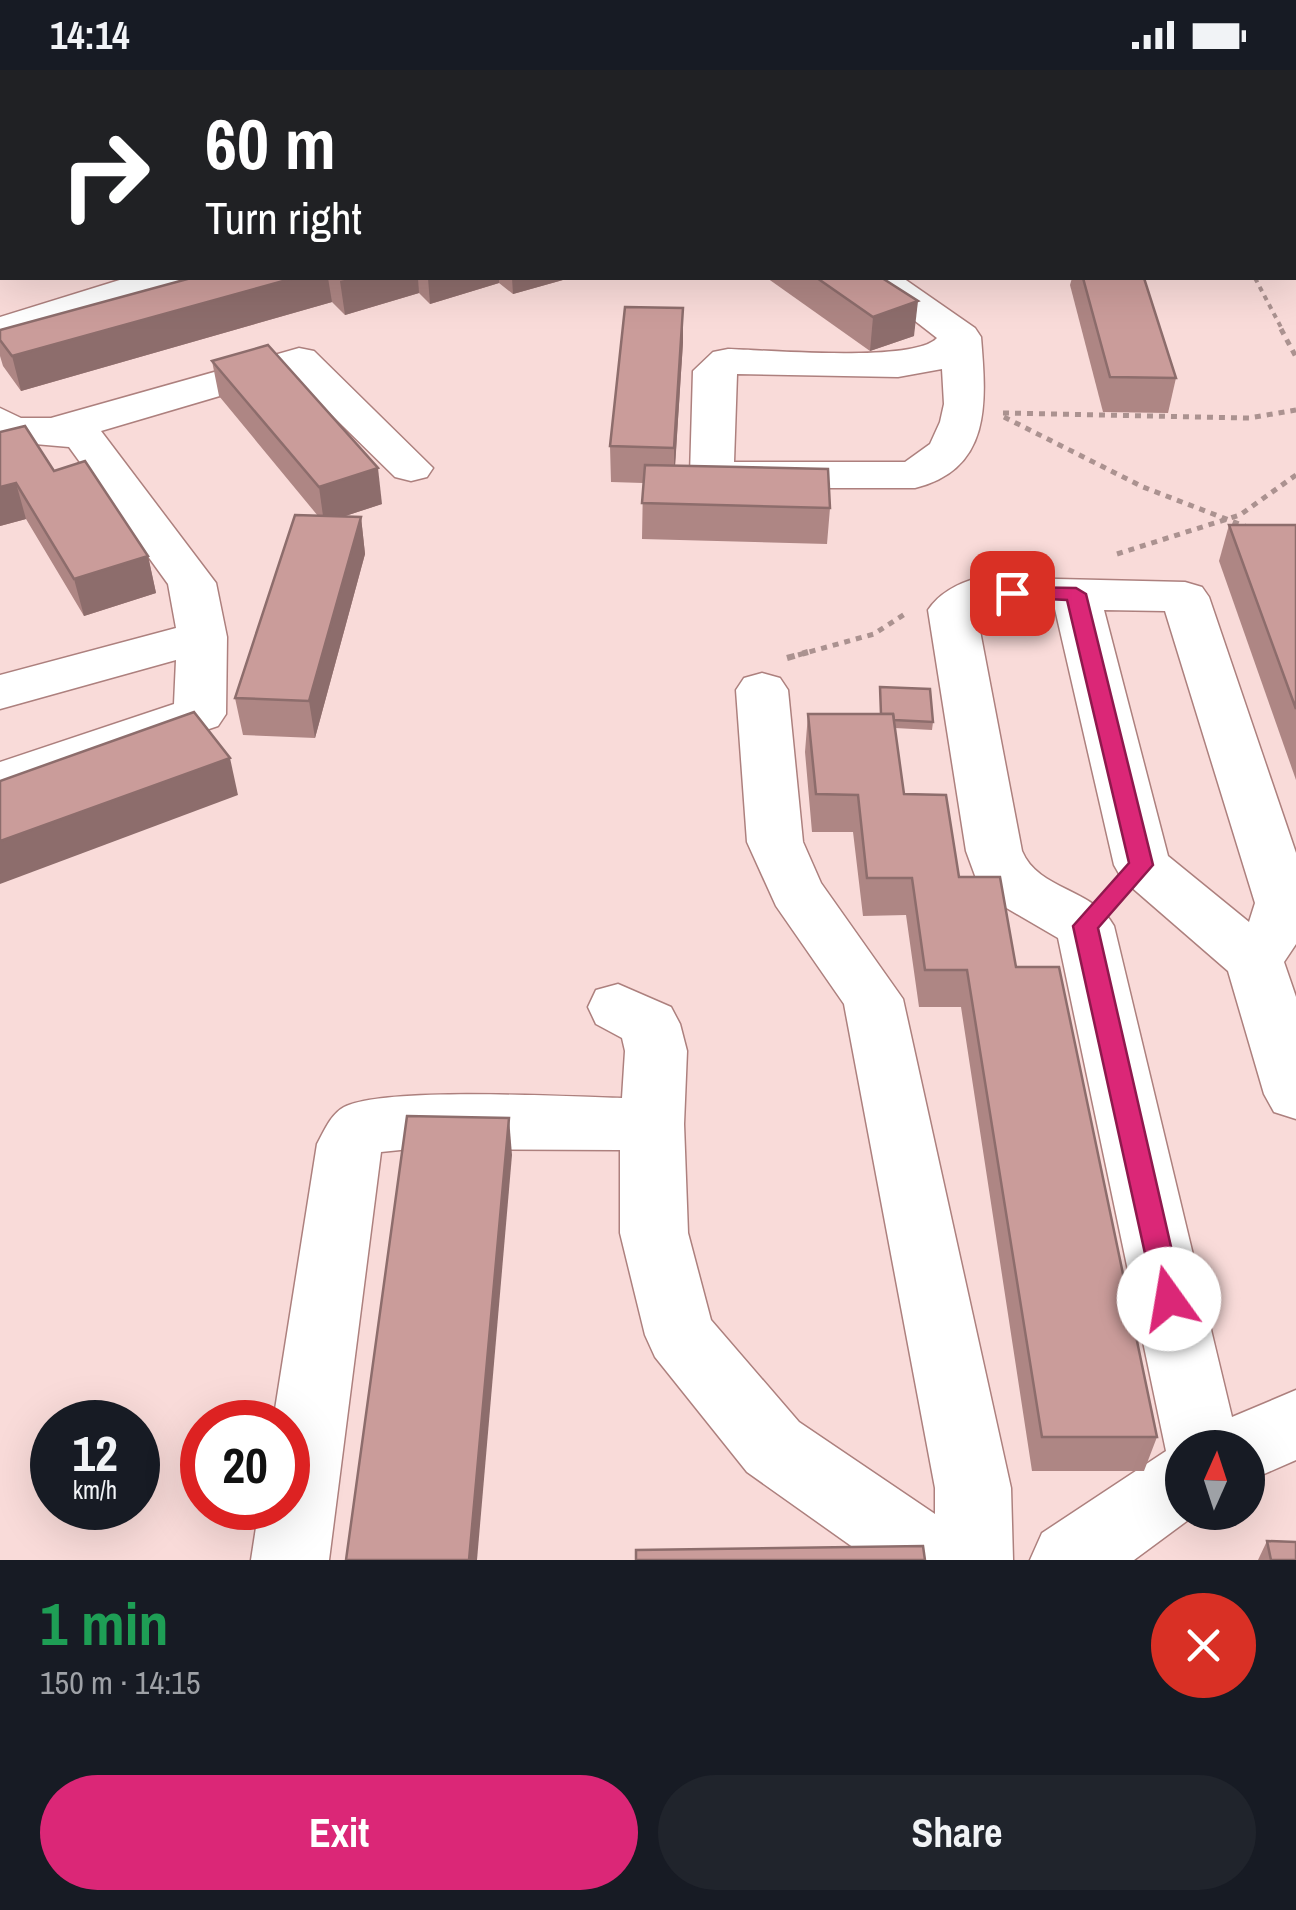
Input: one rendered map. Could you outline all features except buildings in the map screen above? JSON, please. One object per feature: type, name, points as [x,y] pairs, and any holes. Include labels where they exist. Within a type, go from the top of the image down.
[{"type":"street","points":[[0,330],[158,280]]},
{"type":"street","points":[[882,280],[961,337]]},
{"type":"street","points":[[961,337],[965,404],[961,422],[949,451],[916,476],[712,476],[714,371],[728,361],[898,366],[942,357],[961,337]]},
{"type":"street","points":[[53,431],[298,360],[410,468]]},
{"type":"street","points":[[0,421],[10,432],[53,431],[84,437],[192,583],[202,637],[200,714],[0,781]]},
{"type":"street","points":[[1198,1430],[1086,926],[1006,881],[994,851],[952,610],[980,592],[1185,597],[1284,903],[1276,928],[1254,960]]},
{"type":"street","points":[[1076,594],[1142,865],[1254,960],[1296,1094]]},
{"type":"street","points":[[0,692],[202,637]]},
{"type":"street","points":[[762,690],[776,842],[796,891],[874,999],[973,1488],[974,1560]]},
{"type":"street","points":[[1086,926],[1142,865]]},
{"type":"street","points":[[618,1007],[649,1024],[656,1052],[652,1124],[654,1233],[680,1335],[773,1447],[936,1560]]},
{"type":"street","points":[[290,1560],[350,1144],[364,1127],[410,1123],[652,1124]]},
{"type":"street","points":[[1265,1438],[1296,1424]]},
{"type":"street","points":[[1069,1560],[1165,1492]]},
{"type":"path","points":[[1256,280],[1296,358]]},
{"type":"path","points":[[1261,531],[1196,512],[1111,472],[1028,426],[992,413],[1249,418],[1296,410]]},
{"type":"route","points":[[1012,593],[1076,594],[1142,865],[1086,926],[1169,1299]]}]
